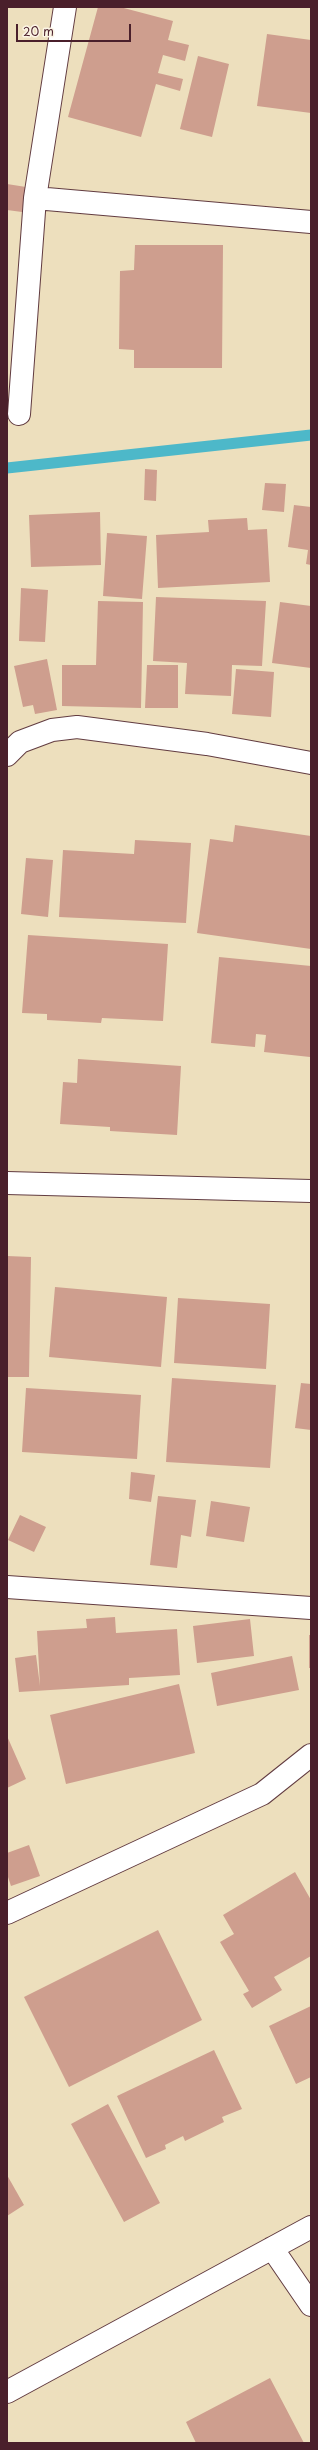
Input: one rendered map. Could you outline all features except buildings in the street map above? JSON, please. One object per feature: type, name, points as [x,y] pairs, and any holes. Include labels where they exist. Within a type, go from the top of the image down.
[{"type":"street","points":[[19,414],[35,198],[65,7]]},
{"type":"street","points":[[35,198],[311,222]]},
{"type":"street","points":[[7,755],[20,742],[52,730],[77,727],[207,744],[311,763]]},
{"type":"street","points":[[7,1183],[311,1191]]},
{"type":"street","points":[[7,1587],[311,1608]]},
{"type":"street","points":[[7,1913],[262,1794],[311,1755]]},
{"type":"street","points":[[7,2392],[311,2227]]},
{"type":"street","points":[[272,2248],[311,2305]]},
{"type":"waterway","points":[[7,468],[311,435]]}]
